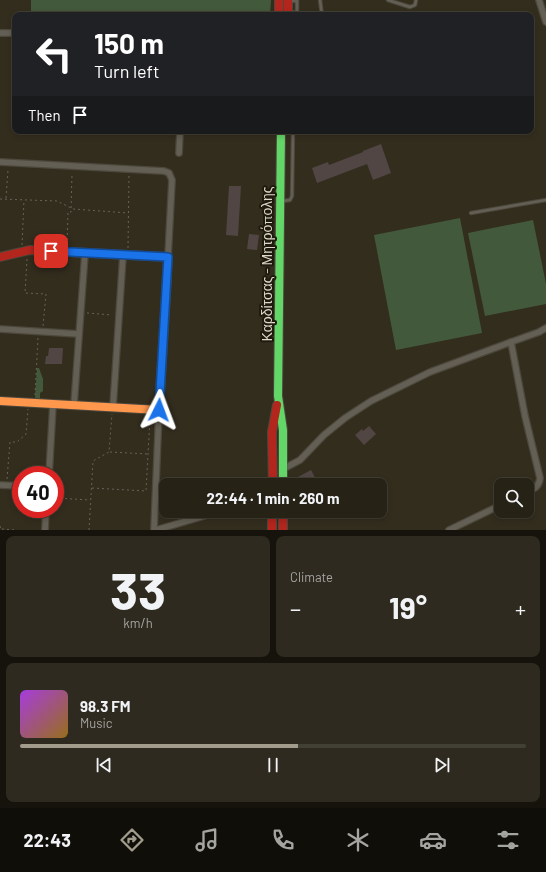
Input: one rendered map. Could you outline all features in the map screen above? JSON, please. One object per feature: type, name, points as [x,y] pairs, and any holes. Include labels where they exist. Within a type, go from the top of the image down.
[{"type":"main road","points":[[279,12],[280,0]]},
{"type":"main road","points":[[288,0],[288,12]]},
{"type":"main road","name":"Καρδίτσας - Μητρόπολης","points":[[273,478],[272,432],[278,396],[280,134]]},
{"type":"main road","points":[[0,257],[24,251],[126,254],[168,257],[159,410],[0,401]]},
{"type":"main road","name":"Καρδίτσας - Μητρόπολης","points":[[278,396],[283,430],[283,478]]},
{"type":"main road","points":[[272,518],[272,530]]},
{"type":"main road","points":[[283,518],[283,530]]},
{"type":"street","points":[[539,0],[546,22]]},
{"type":"street","points":[[0,33],[12,33]]},
{"type":"street","points":[[179,153],[180,134]]},
{"type":"street","points":[[0,162],[164,171],[169,173],[171,176],[168,257]]},
{"type":"street","points":[[74,405],[85,253]]},
{"type":"street","points":[[113,407],[119,315],[126,254]]},
{"type":"street","points":[[283,469],[300,460],[324,435],[345,418],[371,401],[430,372],[539,332],[546,328]]},
{"type":"street","points":[[0,329],[79,334]]},
{"type":"street","points":[[511,342],[525,416],[540,478],[540,483],[534,489]]},
{"type":"street","points":[[50,466],[53,404]]},
{"type":"street","points":[[159,410],[155,530],[197,518]]},
{"type":"street","points":[[0,485],[12,485]]},
{"type":"street","points":[[449,530],[494,508]]},
{"type":"street","points":[[45,530],[46,518]]},
{"type":"lane","points":[[280,0],[297,0],[297,12]]},
{"type":"lane","points":[[320,0],[322,12]]},
{"type":"lane","points":[[388,0],[410,7],[414,5],[416,0]]},
{"type":"lane","points":[[280,200],[290,200],[292,196],[293,134]]},
{"type":"lane","points":[[471,213],[546,200]]},
{"type":"path","points":[[6,199],[8,162]]},
{"type":"path","points":[[67,252],[68,212],[71,212],[72,166]]},
{"type":"path","points":[[126,254],[130,169]]},
{"type":"path","points":[[0,199],[57,201],[71,208],[128,213]]},
{"type":"path","points":[[7,485],[10,442],[17,442],[26,434],[46,294],[25,293],[24,200]]},
{"type":"path","points":[[81,312],[119,315]]},
{"type":"path","points":[[109,452],[113,407]]},
{"type":"path","points":[[92,488],[146,491],[150,410]]},
{"type":"path","points":[[89,530],[93,461],[109,452],[148,454]]},
{"type":"path","points":[[64,498],[91,500]]},
{"type":"path","points":[[0,526],[2,529],[14,530]]},
{"type":"green space","points":[[31,0],[271,0],[270,12],[31,12]]},
{"type":"green space","points":[[460,218],[482,333],[396,350],[374,235]]},
{"type":"green space","points":[[533,220],[546,284],[546,304],[485,316],[468,233]]},
{"type":"green space","points":[[37,368],[39,368],[43,379],[43,391],[40,393],[40,399],[35,398]]},
{"type":"building","points":[[381,144],[391,173],[373,180],[367,164],[317,183],[312,168],[328,162],[329,165]]},
{"type":"building","points":[[229,186],[241,186],[238,236],[226,235]]},
{"type":"building","points":[[249,234],[259,235],[257,250],[247,249]]},
{"type":"building","points":[[49,348],[63,348],[62,364],[45,364]]},
{"type":"building","points":[[369,426],[376,434],[364,445],[355,435],[362,429],[363,431]]},
{"type":"building","points":[[311,470],[315,478],[296,478]]},
{"type":"traffic: fast","points":[[281,134],[278,396],[283,430],[283,478]]},
{"type":"traffic: slow","points":[[0,401],[159,410],[166,294]]},
{"type":"traffic: jam","points":[[279,0],[279,12]]},
{"type":"traffic: jam","points":[[288,0],[288,12]]},
{"type":"traffic: jam","points":[[0,257],[30,250],[168,257],[166,294]]},
{"type":"traffic: jam","points":[[273,478],[272,432],[277,405]]},
{"type":"traffic: jam","points":[[272,518],[272,530]]},
{"type":"traffic: jam","points":[[283,518],[283,530]]},
{"type":"route","points":[[51,251],[168,257],[159,410]]}]
